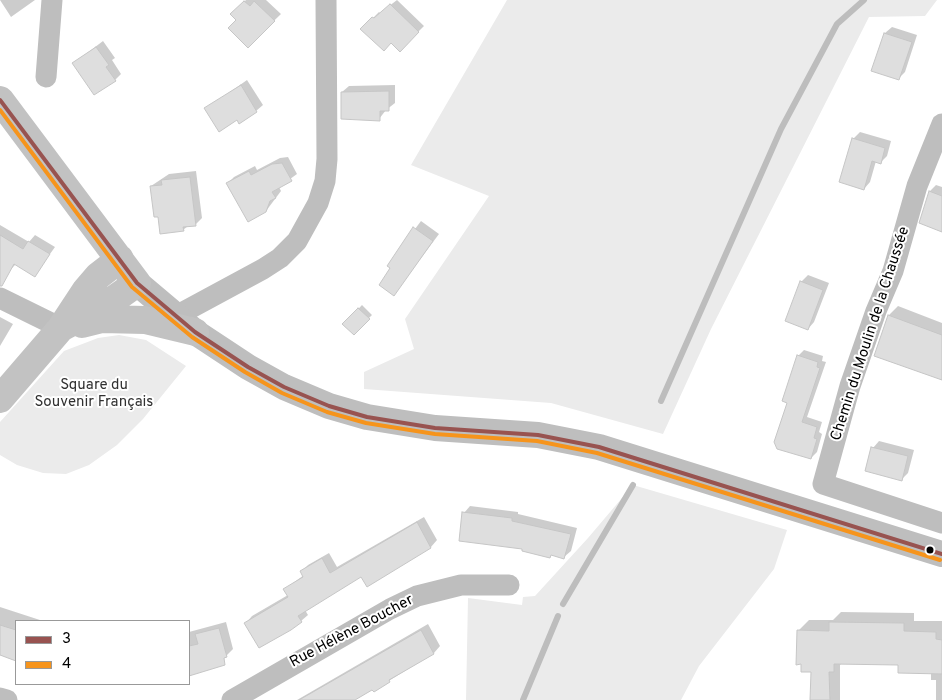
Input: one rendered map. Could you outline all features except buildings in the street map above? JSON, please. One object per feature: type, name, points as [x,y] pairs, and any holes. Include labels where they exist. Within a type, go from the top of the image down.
[{"type":"main road","points":[[0,100],[137,283],[114,300],[61,328]]},
{"type":"main road","points":[[0,399],[61,328],[86,290],[98,276],[120,259]]},
{"type":"main road","points":[[61,328],[102,319],[118,318],[186,324]]},
{"type":"street","points":[[46,77],[52,0]]},
{"type":"street","points":[[186,324],[280,258],[297,241],[318,203],[327,159],[326,0]]},
{"type":"street","name":"Chemin du Moulin de la Chaussée","points":[[942,124],[917,186],[893,271],[876,311],[850,386],[823,484],[942,523]]},
{"type":"street","points":[[137,283],[186,324],[248,367],[284,387],[338,409],[367,417],[435,428],[538,436],[599,447],[942,554]]},
{"type":"street","points":[[0,298],[61,328]]},
{"type":"street","name":"Rue Hélène Boucher","points":[[232,700],[390,609],[418,596],[461,584],[508,585]]},
{"type":"street","points":[[0,698],[6,700]]},
{"type":"green space","points":[[507,0],[937,0],[925,16],[869,17],[711,329],[663,434],[551,403],[364,389],[364,372],[414,349],[405,319],[489,196],[411,165]]},
{"type":"green space","name":"Square du Souvenir Français","points":[[119,335],[146,340],[186,366],[143,419],[117,445],[89,465],[66,474],[43,473],[17,465],[0,455],[0,422],[64,351],[98,338]]},
{"type":"green space","points":[[633,485],[787,530],[774,569],[699,666],[681,700],[466,700],[468,598],[522,605],[523,597],[535,596]]},
{"type":"waterway","points":[[661,401],[781,129],[837,24],[864,0]]},
{"type":"waterway","points":[[563,604],[633,485]]},
{"type":"waterway","points":[[523,700],[558,616]]},
{"type":"transit line","name":"3","points":[[0,100],[137,283],[195,332],[248,367],[284,387],[329,406],[367,417],[435,428],[538,435],[599,447],[942,554]]},
{"type":"transit line","name":"4","points":[[0,110],[132,287],[192,337],[245,372],[282,393],[327,412],[366,423],[435,434],[537,441],[597,453],[940,560]]}]
